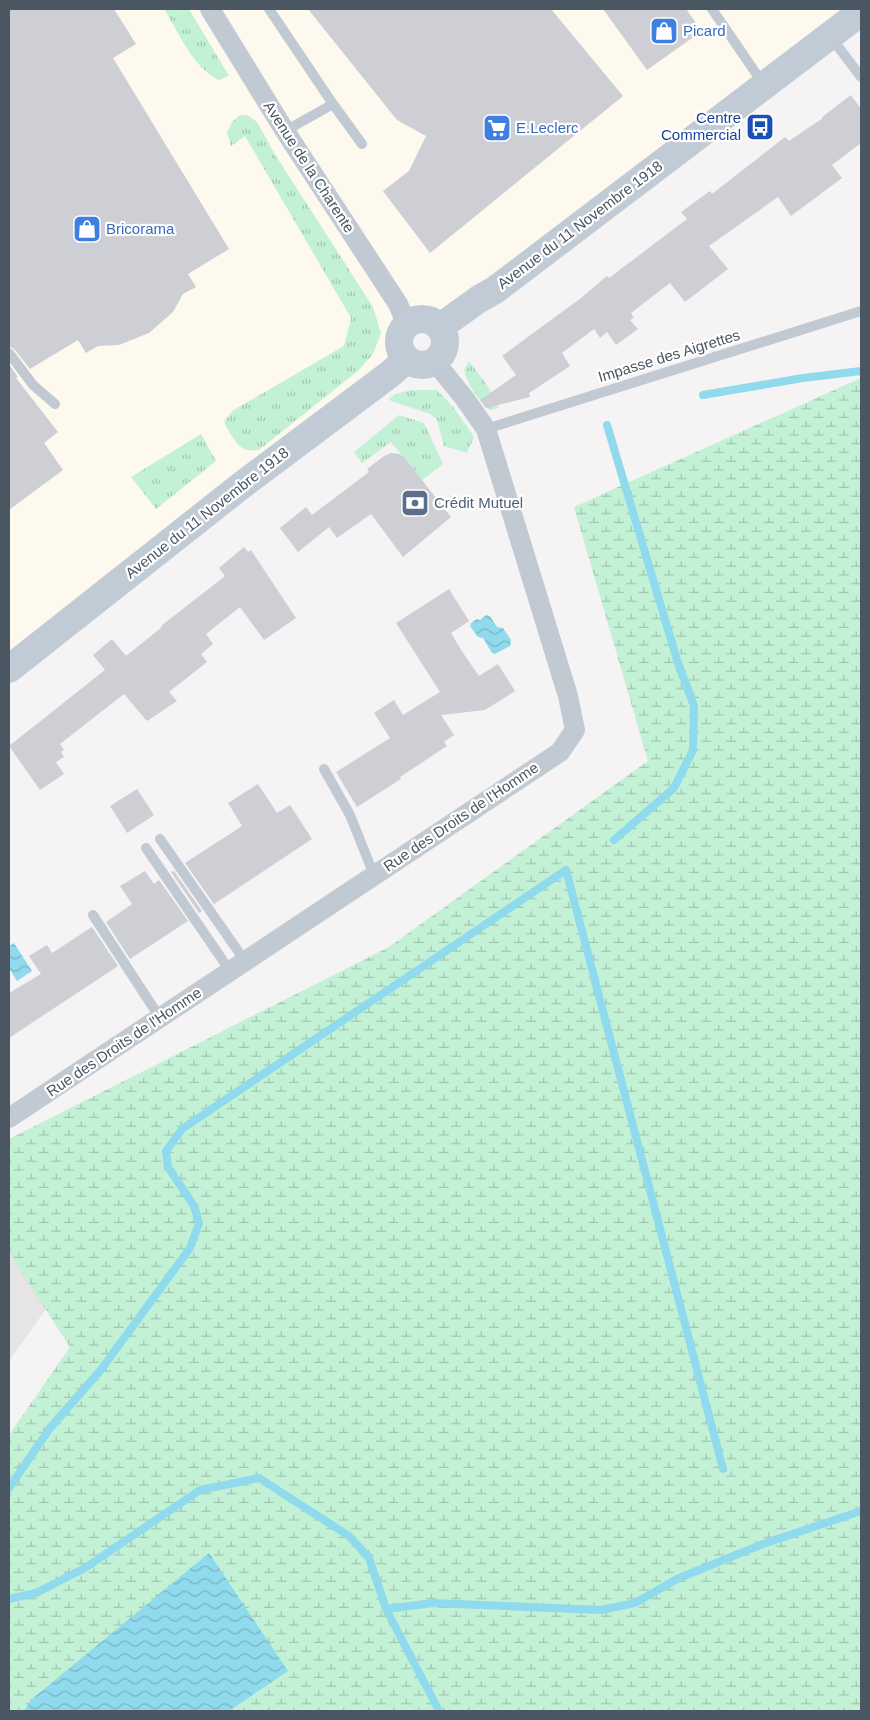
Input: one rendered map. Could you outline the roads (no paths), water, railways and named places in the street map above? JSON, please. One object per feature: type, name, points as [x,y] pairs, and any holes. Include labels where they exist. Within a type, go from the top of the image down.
[{"type":"main road","name":"Avenue du 11 Novembre 1918","points":[[440,328],[495,290],[861,12]]},
{"type":"main road","points":[[421,319],[429,320],[440,328],[445,336],[446,344],[440,357],[435,362],[420,366],[406,359],[402,353],[400,338],[402,331],[407,325],[421,319]]},
{"type":"main road","name":"Avenue du 11 Novembre 1918","points":[[9,669],[235,491],[390,374],[406,359]]},
{"type":"street","name":"Avenue de la Charente","points":[[210,9],[285,131],[398,304],[407,325]]},
{"type":"street","name":"Rue des Droits de l'Homme","points":[[9,1118],[560,752],[575,730],[565,687],[486,429],[435,362]]},
{"type":"lane","points":[[268,9],[362,144]]},
{"type":"lane","points":[[712,9],[764,86]]},
{"type":"lane","points":[[830,35],[861,77]]},
{"type":"lane","points":[[285,131],[333,104]]},
{"type":"lane","name":"Impasse des Aigrettes","points":[[486,429],[861,311]]},
{"type":"lane","points":[[9,353],[33,385],[55,404]]},
{"type":"lane","points":[[324,769],[350,815],[374,876]]},
{"type":"lane","points":[[160,839],[237,966]]},
{"type":"lane","points":[[146,848],[237,966]]},
{"type":"lane","points":[[92,915],[160,1018]]},
{"type":"water","points":[[486,615],[490,616],[497,627],[503,628],[511,640],[510,646],[495,654],[492,653],[483,638],[478,637],[470,626],[471,623],[477,619],[480,620]]},
{"type":"water","points":[[14,943],[32,971],[17,981],[9,968],[9,946]]},
{"type":"water","points":[[209,1553],[288,1671],[229,1711],[24,1711],[32,1699]]},
{"type":"waterway","points":[[703,395],[803,378],[861,371]]},
{"type":"waterway","points":[[607,425],[678,663],[694,706],[693,750],[674,788],[614,840]]},
{"type":"waterway","points":[[9,1488],[50,1428],[100,1371],[190,1248],[199,1223],[194,1206],[168,1167],[166,1151],[182,1129],[566,870],[723,1469]]},
{"type":"waterway","points":[[9,1599],[36,1593],[85,1568],[200,1490],[259,1478],[349,1536],[369,1558],[386,1609],[439,1711]]},
{"type":"waterway","points":[[386,1609],[433,1603],[601,1610],[635,1603],[679,1578],[763,1544],[861,1511]]},
{"type":"place","name":"Picard","points":[[664,31]]},
{"type":"place","name":"Centre Commercial","points":[[760,127]]},
{"type":"place","name":"E.Leclerc","points":[[497,128]]},
{"type":"place","name":"Bricorama","points":[[87,229]]},
{"type":"place","name":"Crédit Mutuel","points":[[415,503]]}]
